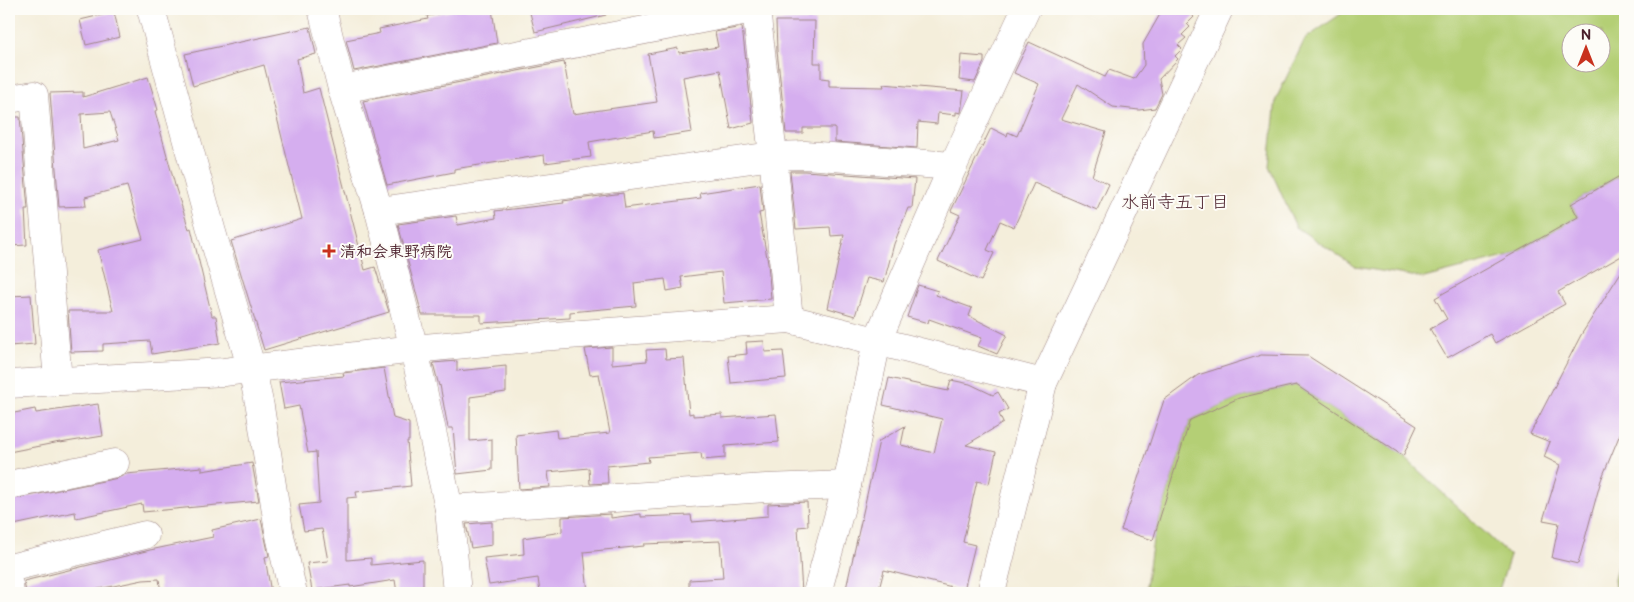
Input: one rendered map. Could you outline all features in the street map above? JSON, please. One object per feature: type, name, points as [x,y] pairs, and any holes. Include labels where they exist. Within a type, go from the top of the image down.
[{"type":"street","points":[[151,9],[252,370],[260,407],[279,531],[293,593]]},
{"type":"street","points":[[322,9],[342,89],[380,212],[414,349],[449,509],[457,593]]},
{"type":"street","points":[[342,89],[755,9],[773,156],[789,319]]},
{"type":"street","points":[[817,593],[847,485],[877,341],[953,166],[1026,9]]},
{"type":"street","points":[[991,593],[1043,383],[1219,9]]},
{"type":"street","points":[[9,99],[34,95],[58,381]]},
{"type":"street","points":[[380,212],[773,156],[806,156],[953,166]]},
{"type":"street","points":[[9,384],[252,370],[414,349],[540,337],[789,319],[1043,383]]},
{"type":"street","points":[[9,485],[115,463]]},
{"type":"street","points":[[449,509],[766,488],[847,485]]},
{"type":"street","points":[[9,568],[145,535]]},
{"type":"street","points":[[9,585],[10,593]]},
{"type":"green space","points":[[1348,9],[1625,9],[1625,173],[1571,204],[1578,217],[1509,256],[1424,278],[1356,267],[1296,227],[1269,166],[1276,99],[1305,39]]},
{"type":"green space","points":[[1296,385],[1403,456],[1510,556],[1498,593],[1145,593],[1153,540],[1190,420],[1239,398]]},
{"type":"green space","points":[[1625,536],[1625,593],[1616,593],[1614,579]]},
{"type":"building","points":[[461,9],[492,9],[497,43],[354,71],[346,40],[380,33],[379,29],[428,19],[427,16]]},
{"type":"building","points":[[529,9],[606,9],[606,15],[535,32]]},
{"type":"building","points":[[1163,9],[1186,9],[1194,17],[1187,24],[1190,27],[1182,35],[1186,38],[1178,45],[1182,49],[1175,56],[1178,59],[1159,79],[1162,94],[1155,108],[1139,110],[1113,107],[1078,84],[1061,119],[1106,132],[1092,176],[1109,184],[1097,210],[1034,183],[1014,227],[1000,221],[987,250],[994,253],[981,281],[938,261],[960,215],[951,211],[991,128],[1007,136],[1008,132],[1017,136],[1039,84],[1014,73],[1029,42],[1105,77],[1109,70],[1134,79],[1144,65],[1143,44]]},
{"type":"building","points":[[114,12],[120,37],[86,45],[80,20]]},
{"type":"building","points":[[776,21],[815,21],[814,63],[821,63],[821,78],[829,79],[829,86],[884,87],[883,84],[964,91],[961,113],[956,112],[956,115],[938,113],[937,124],[918,122],[917,148],[835,142],[835,128],[803,128],[803,133],[786,133],[777,51]]},
{"type":"building","points":[[310,27],[316,54],[297,59],[303,93],[319,88],[365,270],[375,267],[389,312],[264,350],[231,241],[302,219],[264,65],[193,86],[185,54]]},
{"type":"building","points":[[742,27],[753,123],[731,129],[720,70],[683,77],[692,132],[654,138],[653,131],[589,142],[591,157],[545,163],[544,155],[454,169],[454,172],[387,185],[363,101],[564,62],[573,114],[657,102],[648,54],[678,48],[679,53],[718,47],[715,32]]},
{"type":"building","points":[[961,55],[984,57],[984,62],[975,82],[959,80]]},
{"type":"building","points":[[148,77],[158,110],[155,111],[176,189],[189,229],[191,228],[212,316],[216,316],[220,343],[152,354],[150,341],[103,344],[103,351],[71,352],[68,311],[113,311],[98,250],[143,239],[127,186],[85,197],[86,206],[59,207],[50,93],[83,92],[83,97]],"holes":[[[110,112],[119,140],[83,149],[81,114]]]},
{"type":"building","points":[[9,117],[20,117],[28,209],[25,209],[27,245],[9,246]]},
{"type":"building","points":[[790,171],[915,179],[912,208],[908,208],[894,244],[884,282],[867,278],[855,316],[828,308],[844,235],[831,236],[830,227],[796,229]]},
{"type":"building","points":[[1625,173],[1625,254],[1558,292],[1565,304],[1495,343],[1490,334],[1447,358],[1430,329],[1447,319],[1435,298],[1578,217],[1571,204]]},
{"type":"building","points":[[760,184],[763,212],[759,213],[768,263],[771,299],[724,303],[721,272],[681,277],[683,288],[667,291],[665,279],[634,283],[636,306],[570,312],[570,318],[481,323],[481,315],[422,315],[398,224],[456,216],[458,225],[496,218],[495,211],[564,203],[563,201],[623,193],[625,208],[701,198],[700,193]]},
{"type":"building","points":[[1625,266],[1625,422],[1601,480],[1578,564],[1552,558],[1559,523],[1543,520],[1560,465],[1544,457],[1550,442],[1530,434],[1581,335]]},
{"type":"building","points":[[918,285],[938,291],[936,295],[972,308],[969,316],[1007,335],[997,354],[978,346],[982,338],[929,319],[928,323],[907,317]]},
{"type":"building","points":[[31,295],[35,344],[9,346],[9,296]]},
{"type":"building","points":[[764,341],[765,352],[783,351],[786,378],[731,383],[728,356],[747,354],[746,342]]},
{"type":"building","points":[[612,347],[612,364],[647,361],[646,350],[665,349],[666,359],[684,358],[689,414],[693,413],[693,416],[722,414],[722,418],[776,414],[779,442],[725,446],[725,458],[702,460],[701,453],[648,457],[649,462],[607,466],[608,483],[590,484],[589,468],[548,472],[550,487],[519,489],[516,435],[556,430],[557,438],[610,433],[599,374],[590,375],[585,349]]},
{"type":"building","points":[[1261,355],[1308,356],[1417,426],[1403,456],[1296,385],[1239,398],[1190,420],[1153,540],[1121,530],[1164,400],[1198,375]]},
{"type":"building","points":[[457,361],[457,371],[506,366],[506,392],[470,397],[470,441],[492,439],[492,470],[457,474],[453,428],[448,428],[440,385],[433,363]]},
{"type":"building","points":[[384,368],[393,418],[409,423],[409,441],[407,441],[411,486],[356,492],[357,497],[347,498],[347,560],[371,558],[371,565],[423,560],[423,593],[397,593],[395,580],[350,587],[350,585],[312,590],[307,563],[328,561],[322,529],[304,531],[299,505],[319,503],[316,452],[308,453],[299,406],[284,409],[279,382],[344,376],[343,373]]},
{"type":"building","points":[[889,378],[948,391],[951,380],[970,384],[993,395],[998,392],[1008,409],[999,414],[1003,423],[966,445],[996,452],[989,484],[977,481],[963,542],[975,545],[964,590],[884,570],[878,593],[845,593],[879,441],[905,426],[901,445],[934,453],[942,419],[883,405]]},
{"type":"building","points":[[98,404],[103,436],[9,452],[9,414],[35,409],[36,413]]},
{"type":"building","points":[[252,463],[259,501],[143,512],[142,504],[76,518],[75,512],[9,526],[9,500],[118,478],[126,474],[202,467],[202,471]]},
{"type":"building","points":[[807,502],[808,526],[798,527],[802,593],[689,593],[689,580],[723,578],[720,541],[644,544],[644,546],[584,552],[588,593],[540,593],[538,578],[489,585],[484,558],[524,554],[523,538],[562,532],[562,517],[611,514],[611,518],[641,514],[641,517],[691,515],[692,522],[768,516],[768,504]]},
{"type":"building","points":[[261,519],[269,556],[265,557],[271,593],[161,593],[159,579],[143,580],[79,593],[26,593],[24,581],[150,550],[213,537],[212,530]]},
{"type":"building","points":[[492,522],[492,545],[471,548],[466,524]]},
{"type":"place","name":"清和会東野病院","points":[[329,251]]},
{"type":"district","name":"水前寺五丁目","points":[[1175,202]]}]
